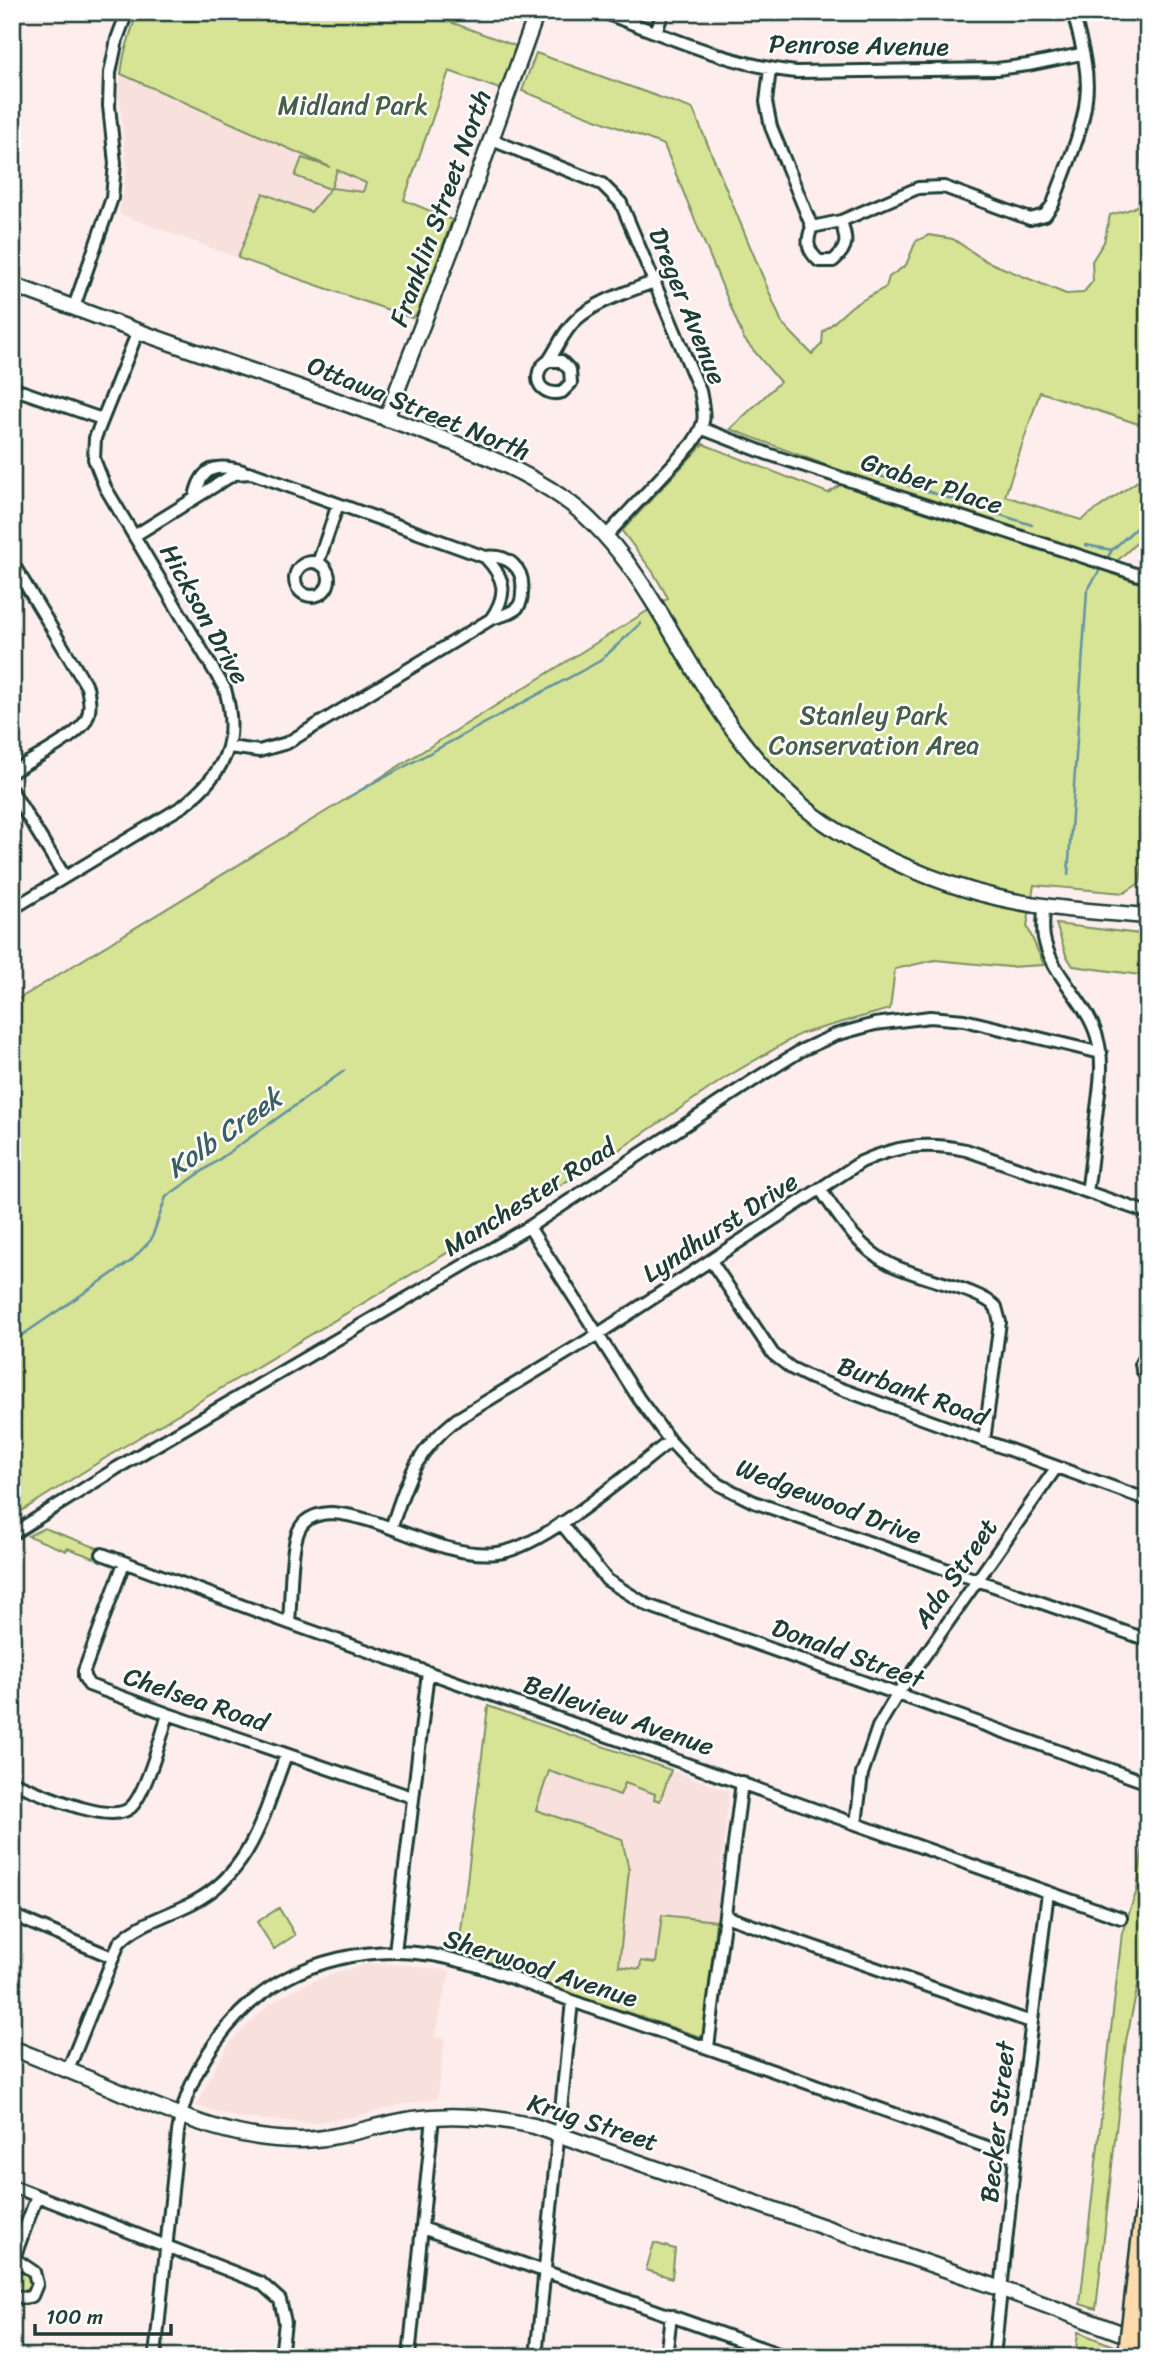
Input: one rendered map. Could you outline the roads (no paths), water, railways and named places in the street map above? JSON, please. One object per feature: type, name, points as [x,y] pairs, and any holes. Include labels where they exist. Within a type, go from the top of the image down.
[{"type":"highway","points":[[1128,2357],[1148,2187]]},
{"type":"street","points":[[74,307],[112,198],[115,163],[109,106],[110,73],[117,39],[127,12]]},
{"type":"street","name":"Franklin Street North","points":[[386,419],[492,140],[537,12]]},
{"type":"street","name":"Penrose Avenue","points":[[602,12],[736,60],[770,69],[796,72],[997,69],[1081,54]]},
{"type":"street","points":[[656,32],[663,12]]},
{"type":"street","points":[[812,227],[841,221],[918,188],[931,186],[944,187],[1030,219],[1045,215],[1053,204],[1084,114],[1086,76],[1073,12]]},
{"type":"street","points":[[770,69],[766,102],[771,127],[812,227],[807,240],[810,252],[819,261],[832,261],[842,253],[846,239],[841,221]]},
{"type":"street","name":"Dreger Avenue","points":[[492,140],[602,184],[621,203],[700,391],[703,429]]},
{"type":"street","points":[[548,361],[575,321],[598,303],[656,281]]},
{"type":"street","name":"Ottawa Street North","points":[[12,285],[386,419],[508,466],[563,497],[606,536],[638,579],[713,702],[744,745],[783,787],[815,815],[877,853],[938,880],[999,898],[1148,916]]},
{"type":"street","name":"Hickson Drive","points":[[12,909],[183,806],[204,790],[220,770],[229,747],[230,708],[225,689],[105,486],[94,459],[95,438],[138,331]]},
{"type":"street","points":[[12,388],[102,419]]},
{"type":"street","points":[[606,536],[703,429]]},
{"type":"street","name":"Graber Place","points":[[703,429],[768,454],[1148,579]]},
{"type":"street","points":[[134,536],[234,474],[252,473],[485,557],[497,569],[502,581],[503,596],[500,607],[491,620]]},
{"type":"street","points":[[318,563],[338,504]]},
{"type":"street","points":[[229,747],[259,751],[288,743],[491,620],[517,608],[521,602],[523,579],[509,560],[497,555],[485,557]]},
{"type":"street","points":[[12,562],[87,687],[90,704],[86,721],[76,732],[12,772]]},
{"type":"street","points":[[12,791],[65,877]]},
{"type":"street","points":[[1044,905],[1044,939],[1056,967],[1089,1017],[1101,1053],[1102,1065],[1087,1192]]},
{"type":"street","name":"Manchester Road","points":[[12,1534],[117,1468],[528,1227],[757,1078],[802,1050],[835,1035],[875,1024],[930,1017],[964,1020],[1101,1053]]},
{"type":"street","name":"Lyndhurst Drive","points":[[391,1528],[413,1469],[426,1447],[457,1419],[598,1334],[873,1157],[895,1149],[923,1144],[942,1145],[966,1150],[1148,1213]]},
{"type":"street","points":[[820,1189],[854,1236],[879,1258],[984,1298],[996,1307],[1000,1322],[984,1441]]},
{"type":"street","name":"Wedgewood Drive","points":[[528,1227],[639,1399],[670,1441],[690,1462],[720,1485],[754,1502],[1148,1640]]},
{"type":"street","name":"Burbank Road","points":[[711,1261],[766,1346],[791,1368],[811,1378],[1148,1500]]},
{"type":"street","points":[[1148,1355],[1141,1363],[1142,1370],[1148,1377]]},
{"type":"street","points":[[289,1623],[296,1539],[305,1521],[313,1517],[331,1513],[391,1528],[442,1546],[468,1552],[497,1553],[528,1544],[561,1523],[670,1441]]},
{"type":"street","name":"Ada Street","points":[[856,1824],[862,1774],[878,1727],[897,1695],[1056,1468]]},
{"type":"street","name":"Donald Street","points":[[561,1523],[600,1573],[634,1599],[1148,1783]]},
{"type":"street","name":"Belleview Avenue","points":[[102,1554],[1121,1918]]},
{"type":"street","name":"Chelsea Road","points":[[124,1563],[84,1677],[94,1688],[412,1797]]},
{"type":"street","points":[[395,1952],[428,1672]]},
{"type":"street","points":[[12,1782],[97,1813],[125,1812],[140,1794],[168,1714]]},
{"type":"street","points":[[68,2070],[111,1957],[119,1943],[131,1933],[194,1902],[227,1880],[245,1858],[254,1839],[286,1755]]},
{"type":"street","points":[[708,2047],[743,1782]]},
{"type":"street","name":"Becker Street","points":[[994,2357],[1015,2157],[1048,1892]]},
{"type":"street","points":[[12,1915],[111,1957]]},
{"type":"street","points":[[726,1916],[1031,2022]]},
{"type":"street","name":"Sherwood Avenue","points":[[155,2357],[180,2116],[198,2073],[228,2027],[243,2010],[277,1984],[323,1964],[395,1952],[432,1954],[708,2047],[1015,2157]]},
{"type":"street","points":[[536,2357],[572,2001]]},
{"type":"street","name":"Krug Street","points":[[12,2048],[180,2116],[227,2132],[299,2140],[336,2137],[411,2119],[433,2117],[495,2118],[558,2134],[1002,2289],[1148,2343]]},
{"type":"street","points":[[409,2357],[433,2117]]},
{"type":"street","points":[[12,2186],[261,2283],[280,2300],[285,2322],[281,2357]]},
{"type":"street","points":[[12,2295],[25,2298],[32,2296],[37,2284],[34,2273],[13,2258],[37,2196]]},
{"type":"street","points":[[422,2228],[788,2357]]},
{"type":"street","points":[[666,2357],[671,2315]]},
{"type":"waterway","points":[[874,474],[1032,525]]},
{"type":"waterway","points":[[1105,562],[1112,550],[1148,517]]},
{"type":"waterway","points":[[1086,545],[1112,550]]},
{"type":"waterway","points":[[1068,875],[1087,591],[1101,568]]},
{"type":"waterway","points":[[352,795],[600,661],[641,623]]},
{"type":"waterway","name":"Kolb Creek","points":[[12,1342],[131,1261],[151,1240],[166,1197],[344,1071]]},
{"type":"park label","name":"Midland Park","points":[[353,105]]},
{"type":"park label","name":"Stanley Park Conservation Area","points":[[874,730]]}]
